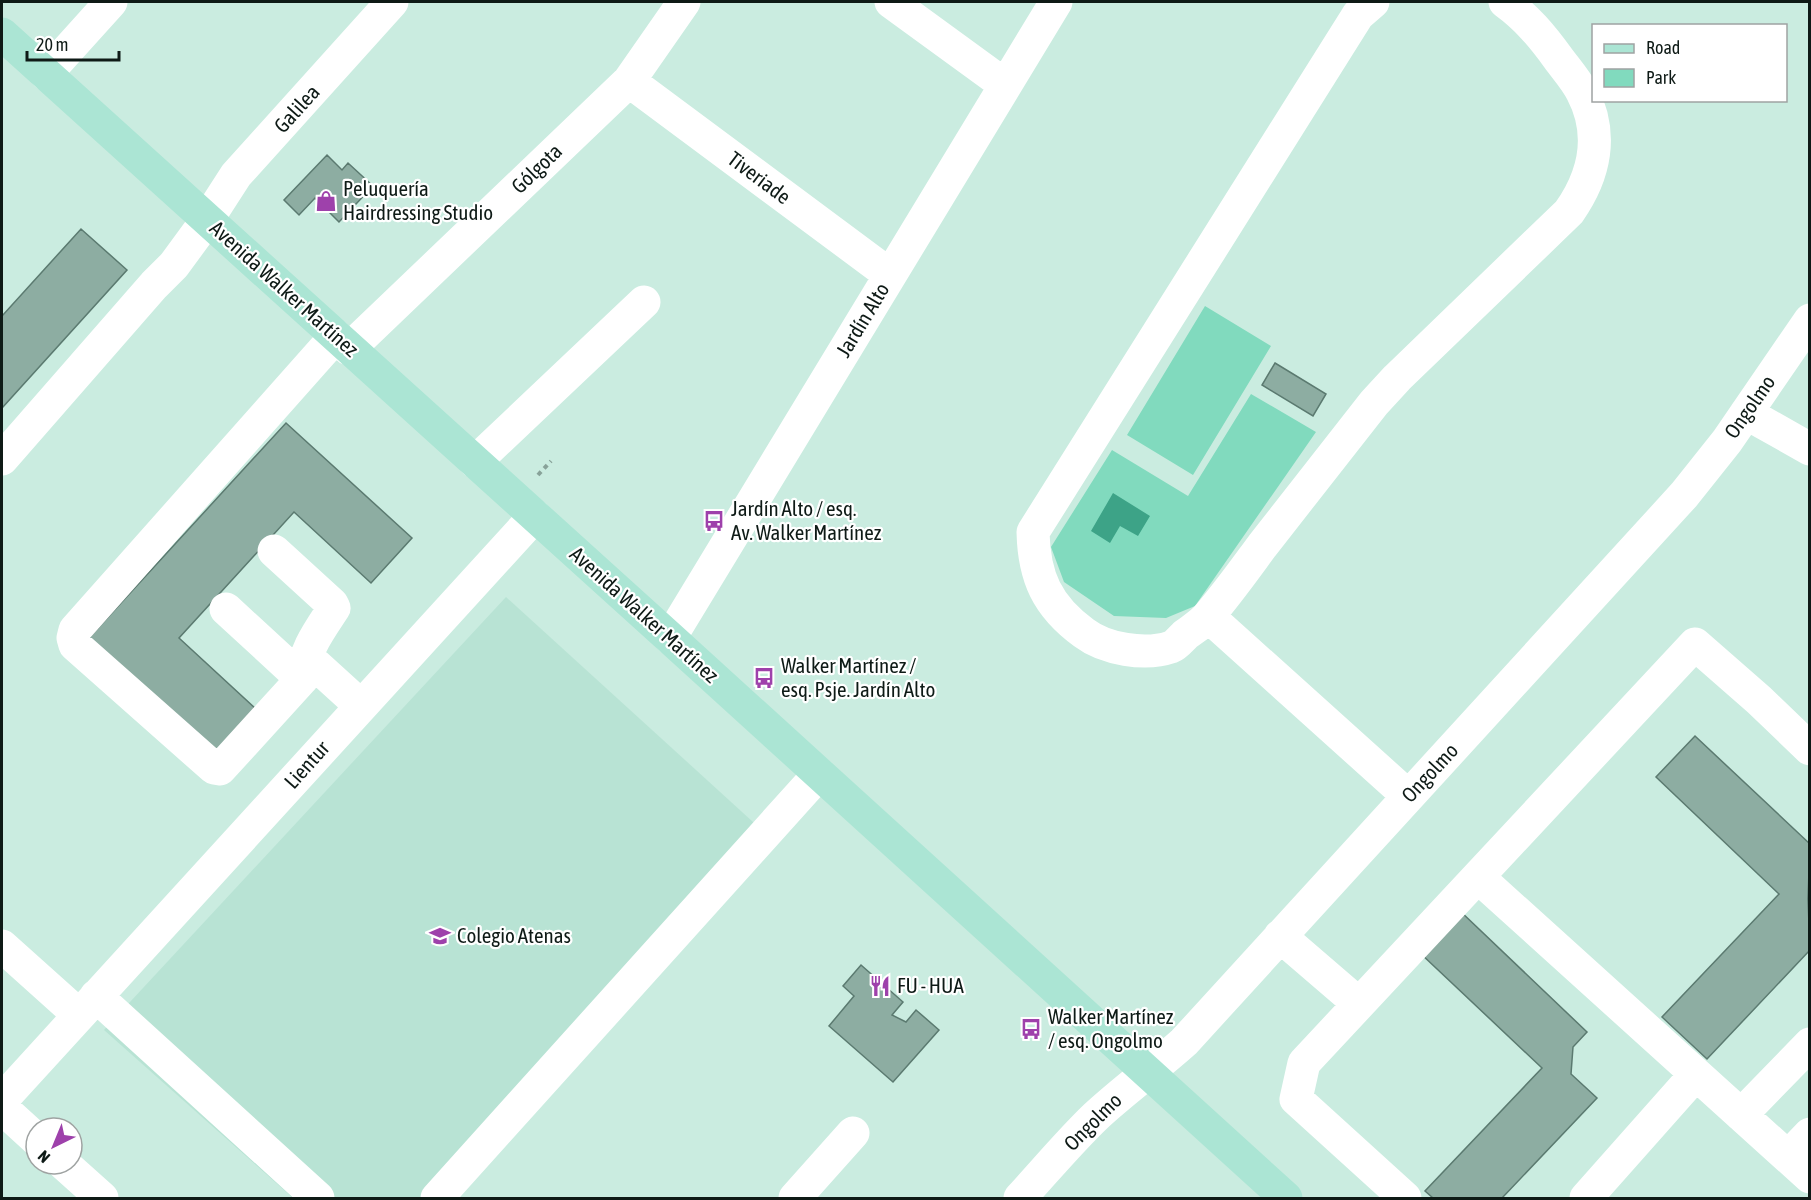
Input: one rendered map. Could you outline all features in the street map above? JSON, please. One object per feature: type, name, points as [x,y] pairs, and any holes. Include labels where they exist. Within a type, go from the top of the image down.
[{"type":"main road","name":"Avenida Walker Martínez","points":[[2,34],[1286,1198]]},
{"type":"street","points":[[46,74],[111,2]]},
{"type":"street","name":"Galilea","points":[[2,459],[174,265],[236,175],[392,2]]},
{"type":"street","name":"Gólgota","points":[[304,668],[220,769],[214,768],[75,645],[73,638],[75,630],[342,342],[629,81],[684,2]]},
{"type":"street","points":[[891,2],[1005,85]]},
{"type":"street","name":"Jardín Alto","points":[[670,638],[1056,2]]},
{"type":"street","points":[[1373,2],[1358,15],[1033,532],[1037,572],[1055,607],[1069,622],[1087,635],[1107,644],[1128,650],[1150,650],[1172,646],[1208,616],[1374,403],[1569,212],[1581,194],[1590,174],[1594,153],[1594,131],[1590,110],[1582,90],[1540,33],[1523,15],[1506,2]]},
{"type":"street","name":"Tiveriade","points":[[629,81],[890,275]]},
{"type":"street","points":[[475,462],[644,302]]},
{"type":"street","name":"Ongolmo","points":[[1020,1198],[1093,1119],[1184,1041],[1684,495],[1720,450],[1809,320]]},
{"type":"street","points":[[1746,413],[1809,449]]},
{"type":"street","name":"Lientur","points":[[2,1100],[535,516]]},
{"type":"street","points":[[274,551],[332,604],[334,609],[318,631],[304,668]]},
{"type":"street","points":[[226,609],[304,668],[361,706]]},
{"type":"street","points":[[1208,616],[1408,796]]},
{"type":"street","points":[[1405,1198],[1296,1099],[1304,1063],[1695,644],[1759,700],[1809,749]]},
{"type":"street","points":[[437,1198],[819,774]]},
{"type":"street","points":[[1478,877],[1741,1115],[1802,1156]]},
{"type":"street","points":[[1280,936],[1359,1004]]},
{"type":"street","points":[[2,946],[87,1006],[318,1198]]},
{"type":"street","points":[[1741,1115],[1809,1044]]},
{"type":"street","points":[[1586,1198],[1695,1074]]},
{"type":"street","points":[[2,1108],[24,1128]]},
{"type":"street","points":[[811,1193],[854,1133]]},
{"type":"street","points":[[77,1176],[102,1198]]},
{"type":"shaded area","points":[[1113,493],[1150,516],[1138,536],[1120,526],[1110,543],[1091,531]]},
{"type":"shaded area","name":"Colegio Atenas","points":[[506,597],[774,841],[451,1198],[293,1198],[104,1030]]},
{"type":"green space","points":[[1205,306],[1271,346],[1193,475],[1127,435]]},
{"type":"green space","points":[[1251,394],[1316,432],[1195,606],[1166,618],[1114,616],[1064,582],[1051,547],[1112,450],[1188,496]]},
{"type":"building","points":[[327,155],[342,170],[348,163],[373,186],[339,222],[315,198],[299,215],[284,200]]},
{"type":"building","points":[[81,229],[127,270],[2,408],[2,316]]},
{"type":"building","points":[[1275,363],[1326,394],[1313,416],[1262,385]]},
{"type":"building","points":[[286,423],[412,538],[371,583],[294,512],[179,638],[257,710],[214,756],[87,640]]},
{"type":"building","points":[[1695,736],[1810,844],[1808,899],[1810,950],[1707,1059],[1662,1017],[1779,894],[1656,777]]},
{"type":"building","points":[[1459,910],[1587,1032],[1573,1047],[1571,1074],[1597,1098],[1502,1198],[1433,1198],[1425,1191],[1542,1068],[1419,952]]},
{"type":"building","points":[[861,965],[903,1002],[892,1015],[906,1022],[916,1010],[939,1030],[893,1082],[829,1026],[854,996],[843,986]]},
{"type":"place","name":"Peluquería Hairdressing Studio","points":[[326,201]]},
{"type":"place","name":"Jardín Alto / esq. Av. Walker Martínez","points":[[714,521]]},
{"type":"place","name":"Walker Martínez / esq. Psje. Jardín Alto","points":[[764,678]]},
{"type":"place","name":"Colegio Atenas","points":[[440,936]]},
{"type":"place","name":"FU - HUA","points":[[880,986]]},
{"type":"place","name":"Walker Martínez / esq. Ongolmo","points":[[1031,1029]]}]
